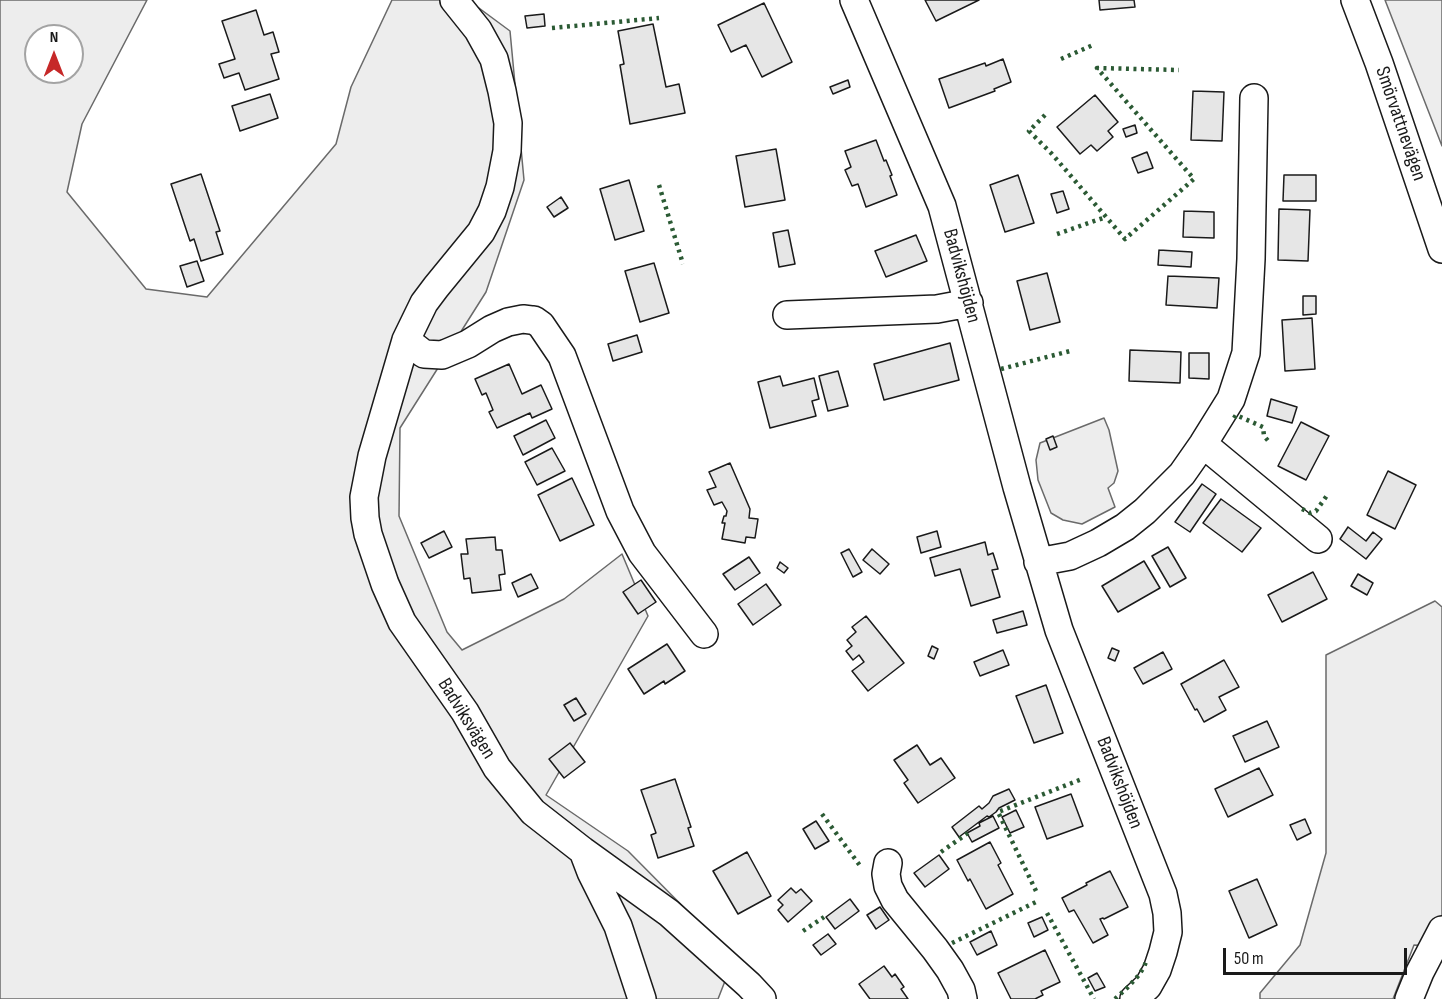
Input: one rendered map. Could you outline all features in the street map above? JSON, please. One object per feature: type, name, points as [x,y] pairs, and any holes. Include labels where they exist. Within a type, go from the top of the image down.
[{"type":"street","name":"Badviksvägen","points":[[454,0],[478,30],[494,58],[508,123],[507,151],[500,187],[492,211],[481,232],[424,303],[406,340],[372,456],[364,497],[368,534],[385,584],[402,622],[465,712],[497,768],[533,812],[669,913],[762,999]]},
{"type":"street","name":"Badvikshöjden","points":[[854,0],[942,206],[1017,487],[1059,630],[1163,894],[1168,932],[1157,970],[1148,986],[1134,999]]},
{"type":"street","name":"Smörvattnevägen","points":[[1355,0],[1379,63],[1442,249]]},
{"type":"street","points":[[1038,562],[1070,556],[1125,528],[1182,474],[1231,399],[1246,353],[1251,268],[1254,98]]},
{"type":"street","points":[[787,315],[937,309],[969,303]]},
{"type":"street","points":[[406,340],[424,354],[442,355],[508,322],[523,319],[534,320],[541,324],[562,356],[620,511],[642,553],[704,634]]},
{"type":"street","points":[[1203,444],[1318,539]]},
{"type":"street","points":[[583,851],[618,926],[642,999]]},
{"type":"street","points":[[888,863],[886,874],[888,886],[895,900],[951,970],[963,999]]},
{"type":"street","points":[[1409,999],[1442,930]]},
{"type":"shaded area","points":[[0,0],[147,0],[82,124],[67,192],[146,289],[207,297],[336,144],[351,87],[392,0],[468,0],[510,31],[524,180],[486,292],[400,428],[399,516],[447,632],[462,650],[564,599],[622,554],[648,616],[546,795],[628,851],[734,958],[718,999],[0,999]]},
{"type":"shaded area","points":[[1385,0],[1442,0],[1442,146]]},
{"type":"shaded area","points":[[1104,418],[1118,471],[1114,483],[1108,488],[1115,507],[1082,524],[1063,520],[1051,513],[1038,480],[1036,460],[1040,443]]},
{"type":"shaded area","points":[[1435,601],[1442,607],[1442,947],[1414,945],[1393,999],[1260,999],[1260,993],[1300,945],[1326,853],[1326,655]]},
{"type":"building","points":[[925,0],[979,0],[936,21]]},
{"type":"building","points":[[1099,0],[1134,0],[1135,7],[1100,10]]},
{"type":"building","points":[[764,3],[792,62],[762,77],[746,45],[731,52],[718,25]]},
{"type":"building","points":[[256,10],[264,35],[273,32],[279,52],[271,54],[279,79],[245,90],[239,73],[224,78],[219,64],[235,59],[222,21]]},
{"type":"building","points":[[544,14],[545,26],[527,28],[525,16]]},
{"type":"building","points":[[653,24],[666,87],[679,84],[685,113],[630,124],[620,65],[624,64],[618,31]]},
{"type":"building","points":[[1003,59],[1011,82],[994,89],[995,91],[949,108],[939,79]]},
{"type":"building","points":[[848,80],[850,87],[833,94],[830,87]]},
{"type":"building","points":[[1193,91],[1224,92],[1222,141],[1191,140]]},
{"type":"building","points":[[270,94],[278,118],[240,131],[232,106]]},
{"type":"building","points":[[1095,95],[1118,122],[1108,131],[1113,137],[1097,151],[1091,145],[1080,154],[1057,127]]},
{"type":"building","points":[[1135,125],[1137,133],[1126,137],[1123,129]]},
{"type":"building","points":[[876,140],[892,175],[890,176],[897,195],[866,207],[858,184],[852,186],[845,170],[851,167],[845,151]]},
{"type":"building","points":[[776,149],[785,200],[745,207],[736,156]]},
{"type":"building","points":[[1147,152],[1153,168],[1138,173],[1132,158]]},
{"type":"building","points":[[201,174],[220,231],[216,232],[223,254],[201,261],[194,239],[190,241],[171,184]]},
{"type":"building","points":[[1018,175],[1034,223],[1005,232],[990,185]]},
{"type":"building","points":[[1284,175],[1316,175],[1316,201],[1283,201]]},
{"type":"building","points":[[629,180],[644,231],[615,240],[600,189]]},
{"type":"building","points":[[1063,191],[1069,209],[1057,213],[1051,194]]},
{"type":"building","points":[[561,197],[568,208],[554,217],[547,207]]},
{"type":"building","points":[[1279,209],[1310,210],[1308,261],[1278,260]]},
{"type":"building","points":[[1184,211],[1214,212],[1214,238],[1183,237]]},
{"type":"building","points":[[788,230],[795,264],[779,267],[773,233]]},
{"type":"building","points":[[916,235],[927,261],[886,277],[875,251]]},
{"type":"building","points":[[1159,250],[1192,252],[1191,267],[1158,265]]},
{"type":"building","points":[[197,261],[204,281],[187,287],[180,266]]},
{"type":"building","points":[[654,263],[669,313],[640,322],[625,271]]},
{"type":"building","points":[[1047,273],[1060,322],[1030,330],[1017,281]]},
{"type":"building","points":[[1168,276],[1219,278],[1217,308],[1166,305]]},
{"type":"building","points":[[1303,296],[1316,296],[1316,314],[1303,315]]},
{"type":"building","points":[[1312,318],[1315,369],[1285,371],[1282,320]]},
{"type":"building","points":[[637,335],[642,352],[613,361],[608,344]]},
{"type":"building","points":[[950,343],[959,380],[884,400],[874,364]]},
{"type":"building","points":[[1130,350],[1181,352],[1180,383],[1129,381]]},
{"type":"building","points":[[1189,353],[1209,353],[1209,379],[1189,378]]},
{"type":"building","points":[[509,364],[522,394],[541,385],[552,409],[532,418],[530,413],[497,428],[489,412],[493,410],[486,393],[482,395],[475,379]]},
{"type":"building","points":[[838,371],[848,406],[828,411],[819,376]]},
{"type":"building","points":[[780,376],[783,386],[814,378],[819,399],[812,401],[816,416],[770,428],[758,382]]},
{"type":"building","points":[[1271,399],[1297,407],[1292,423],[1267,416]]},
{"type":"building","points":[[546,420],[555,438],[523,455],[514,436]]},
{"type":"building","points":[[1301,422],[1329,436],[1306,480],[1278,466]]},
{"type":"building","points":[[1053,436],[1057,447],[1050,450],[1046,439]]},
{"type":"building","points":[[552,448],[565,471],[537,485],[525,462]]},
{"type":"building","points":[[730,463],[750,509],[749,518],[758,519],[755,538],[746,537],[745,543],[722,539],[725,523],[722,523],[727,511],[722,502],[714,505],[707,490],[716,487],[709,472]]},
{"type":"building","points":[[1388,471],[1416,485],[1395,529],[1367,515]]},
{"type":"building","points":[[572,478],[594,525],[560,541],[538,495]]},
{"type":"building","points":[[1202,484],[1216,494],[1190,532],[1175,522]]},
{"type":"building","points":[[1221,499],[1261,528],[1242,552],[1203,523]]},
{"type":"building","points":[[1348,527],[1366,541],[1373,532],[1382,539],[1366,559],[1340,539]]},
{"type":"building","points":[[444,531],[452,547],[429,558],[421,543]]},
{"type":"building","points":[[937,531],[941,547],[921,553],[917,537]]},
{"type":"building","points":[[495,537],[496,550],[502,550],[505,574],[499,575],[501,590],[472,593],[470,578],[464,579],[461,554],[468,554],[466,539]]},
{"type":"building","points":[[985,542],[988,555],[993,553],[998,569],[992,570],[1000,597],[971,606],[960,569],[935,576],[930,558]]},
{"type":"building","points":[[1168,547],[1186,578],[1170,587],[1152,556]]},
{"type":"building","points":[[849,549],[862,572],[853,577],[841,553]]},
{"type":"building","points":[[872,549],[889,564],[880,574],[863,560]]},
{"type":"building","points":[[749,557],[760,573],[735,590],[723,574]]},
{"type":"building","points":[[1144,561],[1160,588],[1118,612],[1102,586]]},
{"type":"building","points":[[780,562],[788,568],[784,573],[777,568]]},
{"type":"building","points":[[1313,572],[1327,599],[1282,622],[1268,595]]},
{"type":"building","points":[[531,574],[538,588],[518,597],[512,583]]},
{"type":"building","points":[[1358,574],[1373,583],[1367,595],[1351,586]]},
{"type":"building","points":[[641,580],[656,602],[638,614],[623,592]]},
{"type":"building","points":[[766,584],[781,605],[753,625],[738,604]]},
{"type":"building","points":[[1023,611],[1027,625],[997,633],[993,620]]},
{"type":"building","points":[[866,616],[904,663],[868,691],[852,671],[864,662],[859,655],[853,660],[846,651],[852,646],[847,640],[856,632],[852,627]]},
{"type":"building","points":[[667,644],[685,671],[644,694],[628,669]]},
{"type":"building","points":[[932,646],[938,649],[934,659],[928,656]]},
{"type":"building","points":[[1112,648],[1119,651],[1115,661],[1108,658]]},
{"type":"building","points":[[1003,650],[1009,665],[980,676],[974,662]]},
{"type":"building","points":[[1163,652],[1172,669],[1143,684],[1134,668]]},
{"type":"building","points":[[1224,660],[1239,687],[1219,697],[1226,710],[1204,722],[1181,684]]},
{"type":"building","points":[[1046,685],[1063,733],[1034,743],[1016,696]]},
{"type":"building","points":[[576,698],[586,714],[574,721],[564,705]]},
{"type":"building","points":[[1267,721],[1279,747],[1245,762],[1233,736]]},
{"type":"building","points":[[570,743],[585,762],[564,778],[549,759]]},
{"type":"building","points":[[917,745],[930,765],[941,758],[955,778],[918,803],[904,783],[908,780],[894,760]]},
{"type":"building","points":[[1259,768],[1273,795],[1228,817],[1215,789]]},
{"type":"building","points":[[675,779],[691,827],[688,828],[694,846],[658,858],[651,835],[656,833],[641,790]]},
{"type":"building","points":[[1009,789],[1015,800],[999,808],[959,837],[952,827],[979,806],[982,809],[993,796]]},
{"type":"building","points":[[1071,794],[1083,826],[1047,839],[1035,807]]},
{"type":"building","points":[[1016,810],[1024,827],[1010,833],[1002,817]]},
{"type":"building","points":[[993,816],[999,828],[972,842],[967,833],[980,826],[979,823]]},
{"type":"building","points":[[1305,819],[1311,833],[1297,840],[1290,825]]},
{"type":"building","points":[[816,821],[829,841],[815,849],[803,829]]},
{"type":"building","points":[[990,842],[1001,863],[998,865],[1013,894],[986,909],[957,860]]},
{"type":"building","points":[[747,852],[771,896],[738,914],[713,871]]},
{"type":"building","points":[[939,855],[949,869],[925,887],[914,873]]},
{"type":"building","points":[[1110,871],[1128,907],[1100,919],[1108,935],[1093,943],[1074,910],[1069,912],[1062,898]]},
{"type":"building","points":[[1257,879],[1277,925],[1249,938],[1229,891]]},
{"type":"building","points":[[791,888],[796,893],[801,889],[812,901],[788,922],[778,910],[783,905],[778,900]]},
{"type":"building","points":[[850,899],[859,911],[835,929],[826,917]]},
{"type":"building","points":[[880,907],[889,920],[876,929],[867,915]]},
{"type":"building","points":[[1042,917],[1048,930],[1034,937],[1028,923]]},
{"type":"building","points":[[991,931],[997,945],[977,955],[970,942]]},
{"type":"building","points":[[828,934],[836,944],[821,955],[813,945]]},
{"type":"building","points":[[1045,950],[1060,982],[1041,991],[1043,995],[1035,999],[1011,999],[998,973]]},
{"type":"building","points":[[884,966],[892,977],[895,974],[904,987],[901,989],[908,999],[870,999],[859,984]]},
{"type":"building","points":[[1097,973],[1105,987],[1095,991],[1088,978]]},
{"type":"hedge","points":[[552,28],[659,18]]},
{"type":"hedge","points":[[1061,59],[1093,45]]},
{"type":"hedge","points":[[1045,115],[1029,131],[1052,154],[1125,239],[1194,179],[1097,68],[1179,70]]},
{"type":"hedge","points":[[659,185],[683,264]]},
{"type":"hedge","points":[[1057,234],[1106,217]]},
{"type":"hedge","points":[[1001,369],[1070,351]]},
{"type":"hedge","points":[[1234,418],[1236,415],[1263,427],[1264,436],[1270,443]]},
{"type":"hedge","points":[[1302,509],[1310,513],[1316,511],[1328,494]]},
{"type":"hedge","points":[[1036,891],[998,812],[1082,779]]},
{"type":"hedge","points":[[822,814],[861,867]]},
{"type":"hedge","points":[[941,852],[968,833]]},
{"type":"hedge","points":[[952,943],[1038,901]]},
{"type":"hedge","points":[[1047,913],[1094,999]]},
{"type":"hedge","points":[[803,931],[824,917]]},
{"type":"hedge","points":[[1115,999],[1138,976],[1147,959]]}]
